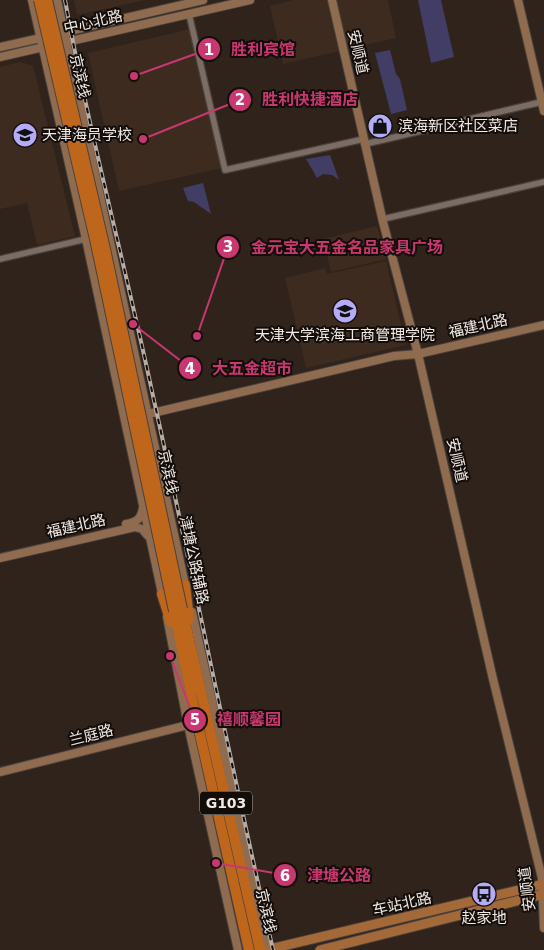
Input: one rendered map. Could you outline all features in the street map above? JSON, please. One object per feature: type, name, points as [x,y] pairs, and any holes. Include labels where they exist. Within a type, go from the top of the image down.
[{"type":"highway","name":"京滨线","points":[[39,0],[95,239],[178,610],[249,950]]},
{"type":"highway","name":"京滨线","points":[[47,0],[106,249],[178,610]]},
{"type":"highway","name":"G103","points":[[185,585],[188,657]]},
{"type":"highway","points":[[162,594],[188,657]]},
{"type":"highway","name":"京滨线","points":[[188,657],[260,950]]},
{"type":"main road","points":[[32,0],[125,419],[188,726],[238,950]]},
{"type":"main road","name":"津塘公路辅路","points":[[57,0],[185,585],[268,950]]},
{"type":"main road","name":"中心北路","points":[[0,57],[53,45],[65,36],[83,28],[203,0]]},
{"type":"main road","name":"中心北路","points":[[0,47],[41,38],[84,37],[250,0]]},
{"type":"main road","name":"安顺道","points":[[332,0],[364,141],[418,354],[493,679],[543,881],[544,928]]},
{"type":"main road","points":[[518,0],[544,111]]},
{"type":"main road","points":[[70,60],[70,51],[73,46],[84,37]]},
{"type":"main road","points":[[48,66],[48,58],[53,45]]},
{"type":"main road","points":[[23,52],[39,55],[48,66]]},
{"type":"main road","name":"福建北路","points":[[125,419],[394,356],[418,354],[544,326]]},
{"type":"main road","name":"福建北路","points":[[0,553],[134,522],[141,517],[143,504]]},
{"type":"main road","name":"福建北路","points":[[0,558],[135,527],[142,528],[151,541]]},
{"type":"main road","name":"兰庭路","points":[[0,772],[188,726]]},
{"type":"main road","name":"车站北路","points":[[268,950],[543,881]]},
{"type":"main road","name":"车站北路","points":[[320,950],[544,896]]},
{"type":"street","points":[[189,14],[225,170],[364,141],[430,130],[495,112],[542,102]]},
{"type":"street","points":[[383,219],[544,182]]},
{"type":"street","points":[[0,259],[86,240]]},
{"type":"shaded area","points":[[74,0],[145,0],[77,15]]},
{"type":"shaded area","points":[[294,0],[388,0],[396,38],[283,64],[270,6]]},
{"type":"shaded area","points":[[418,0],[441,0],[454,57],[431,63]]},
{"type":"shaded area","points":[[190,29],[222,168],[119,191],[88,53]]},
{"type":"shaded area","points":[[390,50],[396,74],[400,79],[407,110],[391,114],[375,53]]},
{"type":"shaded area","name":"天津海员学校","points":[[20,62],[33,66],[75,236],[37,245],[27,203],[0,209],[0,67]]},
{"type":"shaded area","points":[[330,155],[339,180],[332,175],[323,174],[317,178],[306,159]]},
{"type":"shaded area","points":[[203,183],[211,214],[194,202],[188,201],[183,188]]},
{"type":"shaded area","points":[[377,226],[386,259],[331,272],[323,239]]},
{"type":"shaded area","name":"天津大学滨海工商管理学院","points":[[386,261],[406,345],[306,368],[285,278],[325,268],[327,274]]},
{"type":"railway","points":[[65,0],[85,99],[142,347],[273,950]]},
{"type":"place","name":"胜利宾馆","points":[[134,76]]},
{"type":"place","name":"滨海新区社区菜店","points":[[380,126]]},
{"type":"place","name":"天津海员学校","points":[[25,135]]},
{"type":"place","name":"胜利快捷酒店","points":[[143,139]]},
{"type":"place","name":"天津大学滨海工商管理学院","points":[[345,311]]},
{"type":"place","name":"大五金超市","points":[[133,324]]},
{"type":"place","name":"金元宝大五金名品家具广场","points":[[197,336]]},
{"type":"place","name":"禧顺馨园","points":[[170,656]]},
{"type":"place","name":"津塘公路","points":[[216,863]]},
{"type":"place","name":"赵家地","points":[[484,894]]}]
